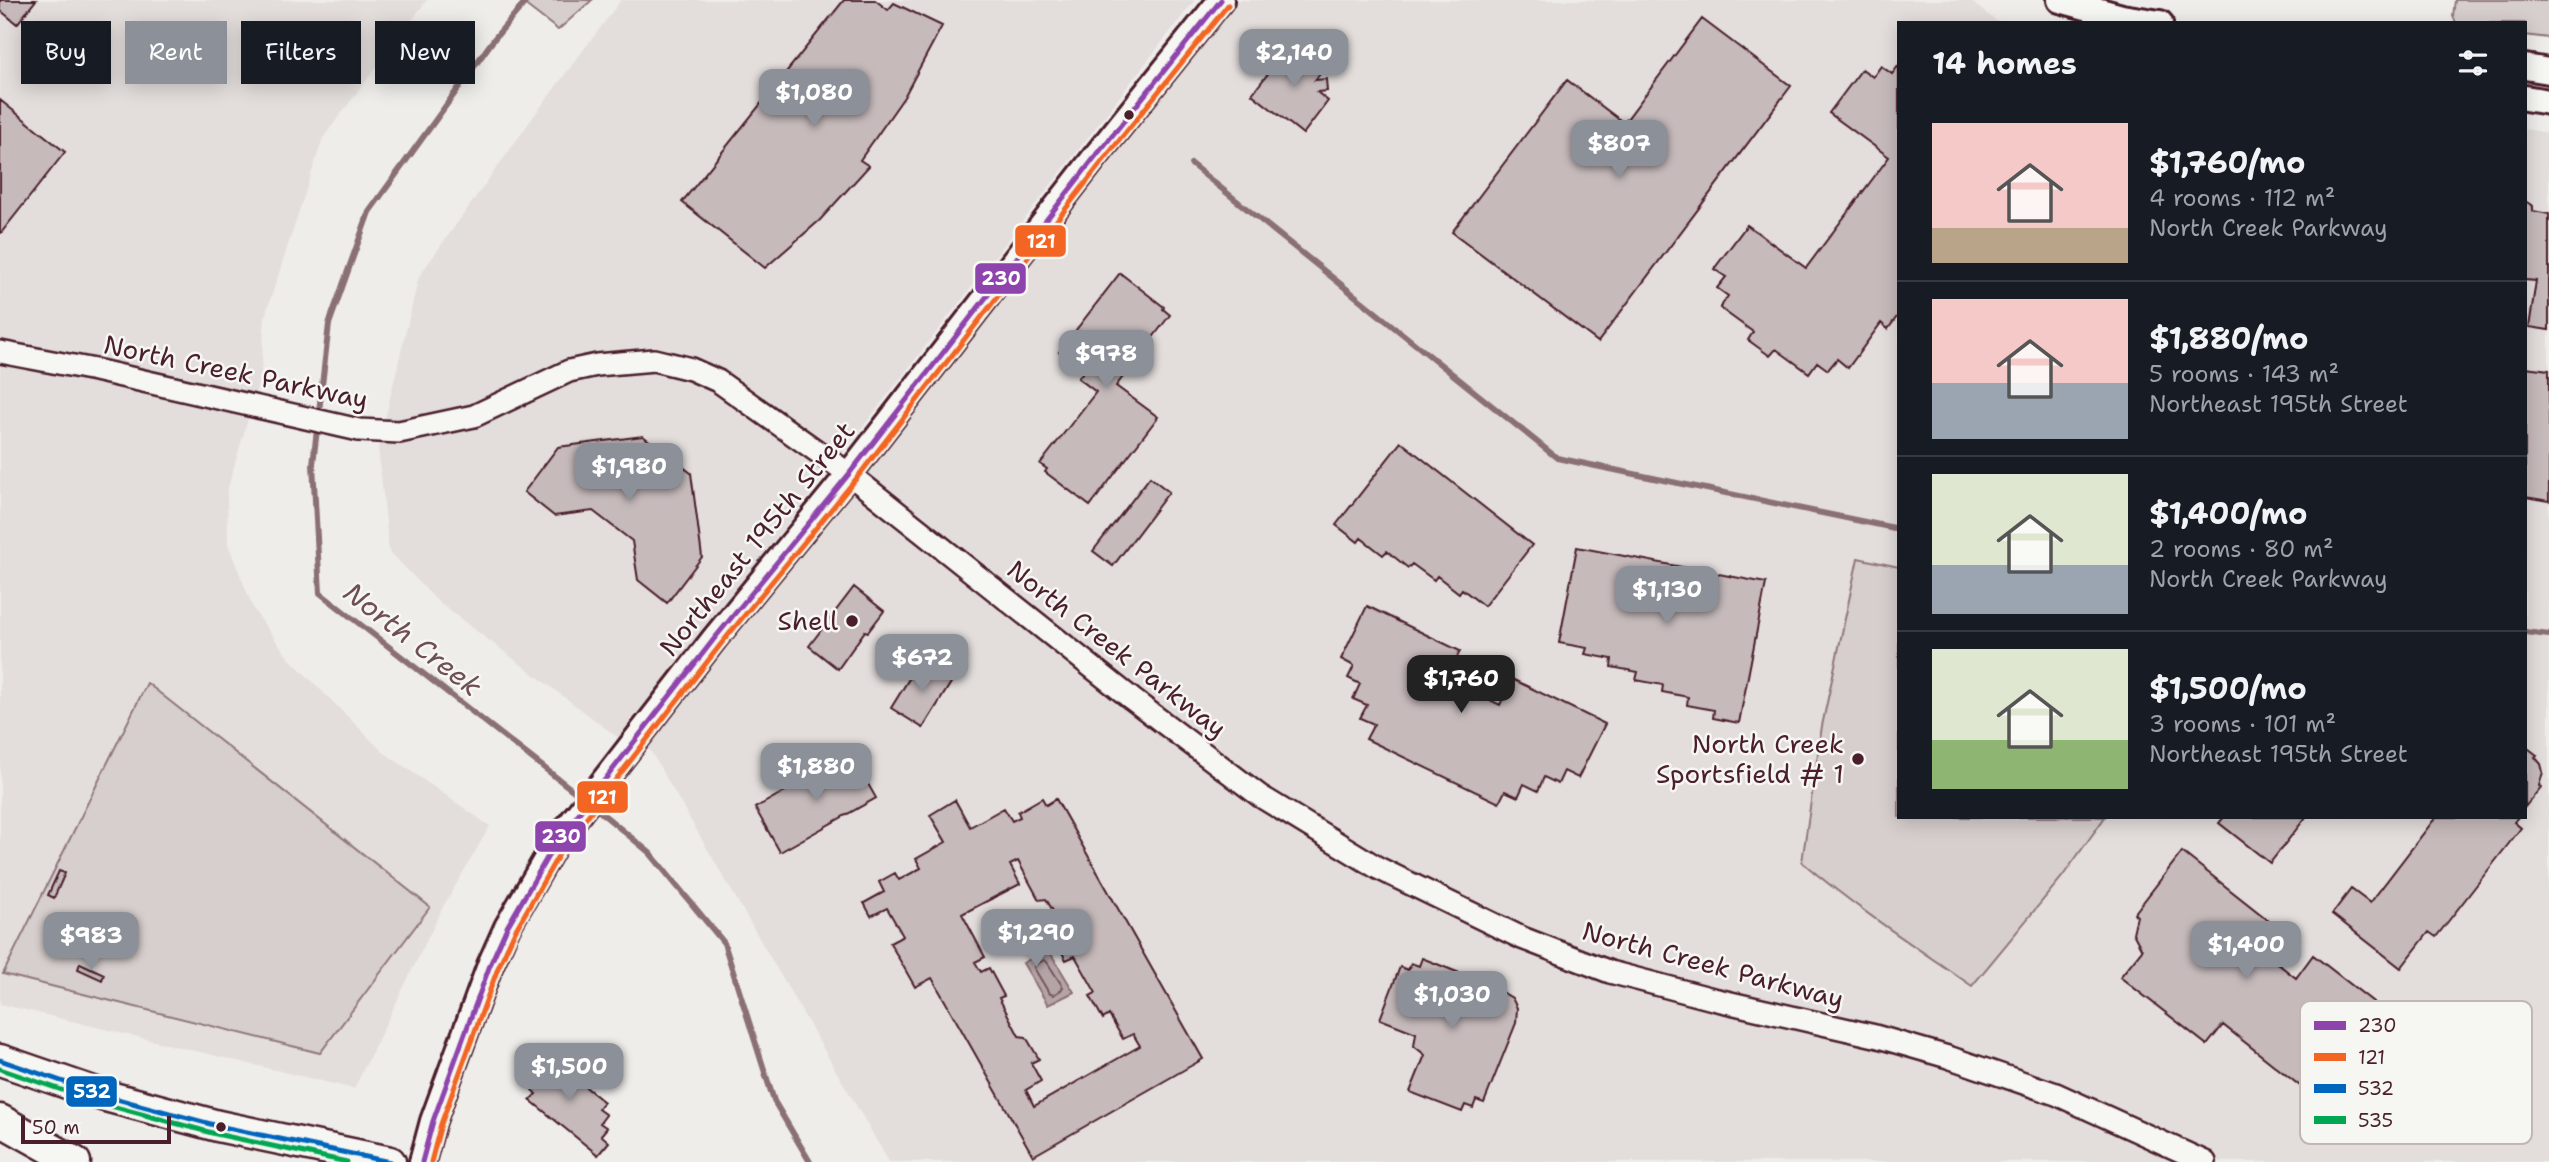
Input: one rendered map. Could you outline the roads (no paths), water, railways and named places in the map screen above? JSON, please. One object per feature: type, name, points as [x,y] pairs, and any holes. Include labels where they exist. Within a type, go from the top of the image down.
[{"type":"highway","points":[[0,1060],[102,1095],[205,1122],[390,1162]]},
{"type":"highway","points":[[0,1120],[75,1162]]},
{"type":"main road","name":"Northeast 195th Street","points":[[422,1162],[455,1059],[502,940],[555,844],[714,639],[849,474],[1095,157],[1221,0]]},
{"type":"main road","points":[[2060,0],[2147,21]]},
{"type":"main road","points":[[2527,66],[2549,71]]},
{"type":"main road","points":[[2527,98],[2549,102]]},
{"type":"street","name":"North Creek Parkway","points":[[0,352],[94,370],[359,430],[399,432],[474,415],[569,371],[627,361],[654,360],[691,369],[718,381],[849,474],[1132,699],[1261,796],[1325,837],[1445,902],[1522,939],[1610,972],[1875,1036],[1983,1068],[2056,1094],[2205,1162]]},
{"type":"water","points":[[1048,949],[1074,992],[1048,1005],[1023,963]]},
{"type":"waterway","name":"North Creek","points":[[527,0],[494,39],[369,212],[329,324],[313,464],[320,593],[584,799]]},
{"type":"waterway","points":[[1191,164],[1557,458],[1897,529]]},
{"type":"waterway","points":[[2527,632],[2549,635]]},
{"type":"waterway","name":"North Creek","points":[[593,806],[650,853],[724,943],[774,1101],[810,1162]]},
{"type":"place","name":"Shell","points":[[852,621]]},
{"type":"place","name":"North Creek Sportsfield # 1","points":[[1858,759]]}]
